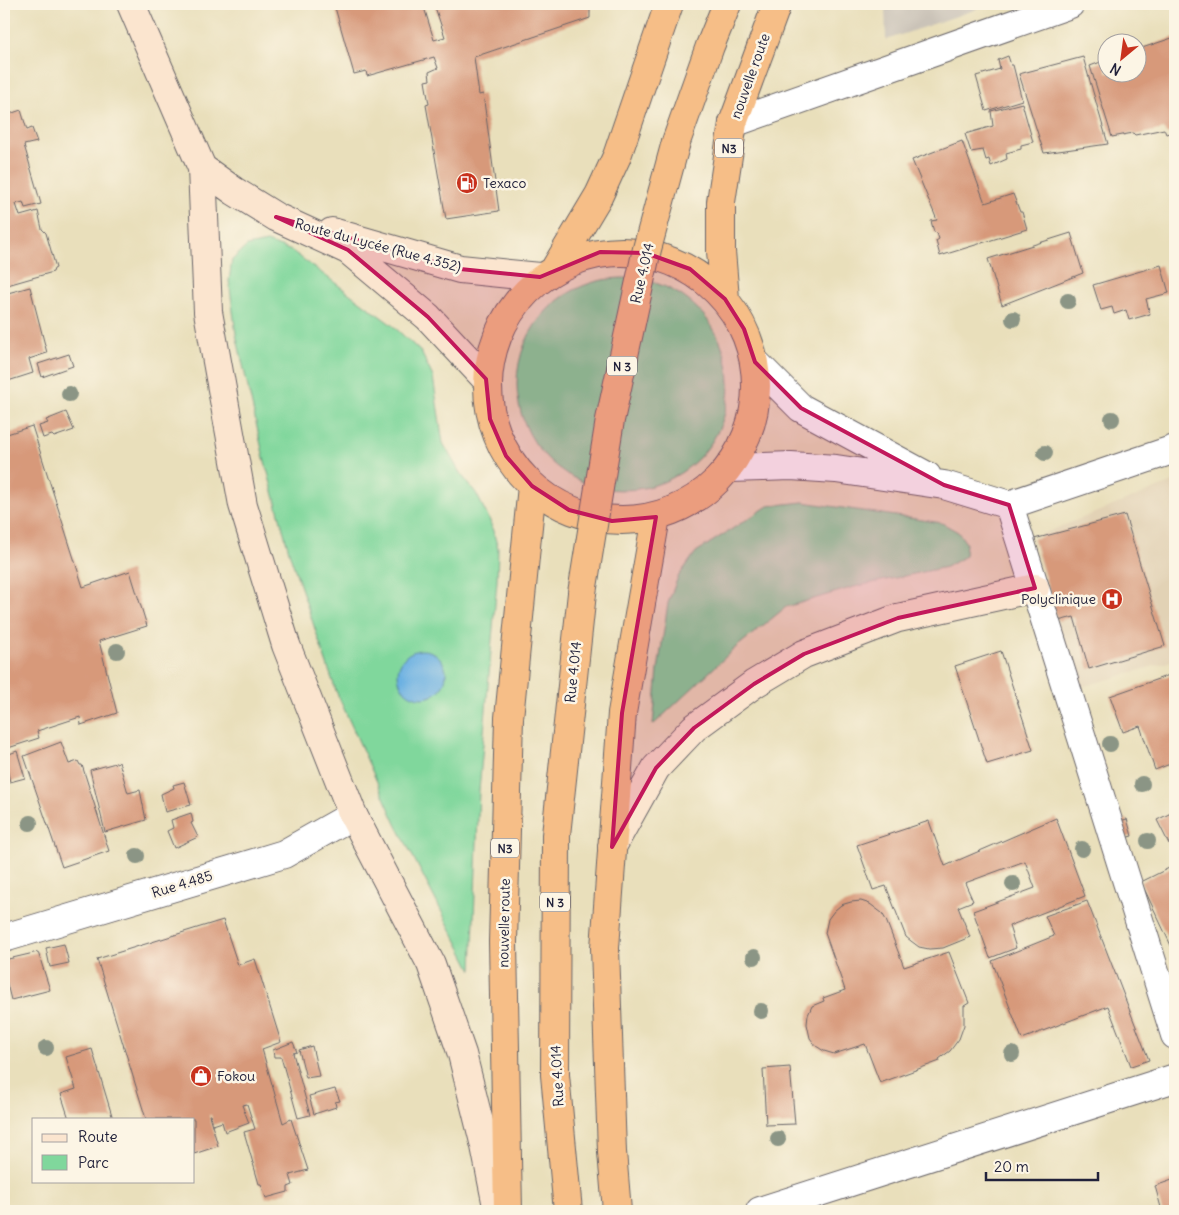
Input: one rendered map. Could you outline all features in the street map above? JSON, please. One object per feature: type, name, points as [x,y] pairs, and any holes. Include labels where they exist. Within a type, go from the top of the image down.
[{"type":"highway","points":[[548,272],[600,252],[646,253],[690,270],[725,299],[744,329],[755,362],[757,399],[748,435],[730,468],[697,498],[656,517],[612,521],[569,510],[532,486],[506,456],[490,419],[486,379],[493,340],[512,305],[548,272],[599,195],[617,156],[669,4]]},
{"type":"highway","name":"Rue 4.014","points":[[568,1211],[555,1075],[556,835],[582,593],[610,420],[647,249],[676,142],[727,4]]},
{"type":"highway","name":"nouvelle route","points":[[725,299],[721,251],[721,202],[733,123],[777,4]]},
{"type":"highway","name":"nouvelle route","points":[[508,1211],[503,942],[509,718],[532,486]]},
{"type":"highway","points":[[617,1211],[612,1152],[605,948],[622,713],[656,517]]},
{"type":"main road","points":[[131,4],[202,168],[208,312],[243,505],[286,645],[354,815],[431,964],[462,1054],[498,1211]]},
{"type":"main road","name":"Route du Lycée (Rue 4.352)","points":[[202,168],[234,191],[276,217],[348,250],[428,317],[486,379]]},
{"type":"main road","name":"Route du Lycée (Rue 4.352)","points":[[276,217],[460,268],[548,272]]},
{"type":"main road","points":[[612,847],[656,768],[694,728],[754,684],[804,654],[898,618],[1035,588]]},
{"type":"street","points":[[733,123],[1070,4]]},
{"type":"street","points":[[755,362],[801,408],[944,485]]},
{"type":"street","points":[[730,468],[791,466],[836,470],[944,485],[1009,506],[1175,449]]},
{"type":"street","points":[[1009,506],[1175,1035]]},
{"type":"street","name":"Rue 4.485","points":[[4,938],[284,854],[354,815]]},
{"type":"street","points":[[760,1211],[1175,1078]]},
{"type":"highlighted area","points":[[276,217],[460,269],[540,277],[600,252],[646,253],[690,269],[725,299],[744,329],[755,362],[801,408],[944,485],[1009,505],[1035,588],[898,618],[804,654],[754,684],[694,728],[656,768],[612,847],[622,713],[656,517],[612,521],[569,510],[532,486],[506,456],[490,419],[486,379],[428,317],[348,250]]},
{"type":"shaded area","points":[[885,4],[992,4],[886,40]]},
{"type":"shaded area","name":"Polyclinique","points":[[1175,481],[1175,660],[1075,689],[1032,538]]},
{"type":"green space","points":[[267,242],[292,251],[392,325],[421,352],[433,377],[443,443],[460,473],[476,493],[490,521],[498,548],[497,581],[479,791],[472,970],[396,824],[336,691],[290,555],[263,454],[236,334],[229,281],[232,260],[247,246]]},
{"type":"green space","points":[[623,278],[644,280],[663,286],[682,296],[698,309],[711,325],[721,344],[727,363],[729,384],[727,405],[721,424],[711,443],[698,459],[682,472],[663,482],[644,488],[623,490],[602,488],[583,482],[564,472],[548,459],[535,443],[525,424],[519,405],[517,384],[519,363],[525,344],[535,325],[548,309],[564,296],[583,286],[602,280]]},
{"type":"green space","points":[[803,502],[942,523],[958,532],[966,543],[965,556],[946,567],[854,587],[786,607],[734,649],[653,725],[658,670],[668,603],[678,577],[696,552],[768,506]]},
{"type":"water","points":[[417,650],[427,650],[439,657],[446,669],[446,679],[439,691],[427,698],[417,698],[409,694],[402,687],[398,679],[398,669],[402,661],[409,654]]},
{"type":"building","points":[[334,4],[423,4],[434,40],[445,37],[434,4],[590,4],[590,18],[474,57],[479,95],[483,94],[499,211],[446,219],[426,105],[429,104],[425,81],[430,80],[429,72],[438,68],[434,57],[367,76],[366,71],[354,74]]},
{"type":"building","points":[[1175,37],[1175,131],[1166,134],[1164,129],[1135,135],[1133,133],[1112,137],[1090,66],[1096,64],[1096,82],[1146,82],[1146,47]]},
{"type":"building","points":[[1008,56],[1011,65],[1013,65],[1022,100],[986,111],[976,76],[1000,69],[998,60]]},
{"type":"building","points":[[1083,57],[1108,144],[1044,153],[1019,74]]},
{"type":"building","points":[[1022,103],[1033,142],[1021,145],[1021,149],[1006,153],[1007,159],[991,166],[989,159],[986,160],[983,150],[971,152],[965,134],[993,126],[991,111]]},
{"type":"building","points":[[21,110],[27,130],[32,128],[37,142],[24,145],[41,204],[25,208],[23,202],[16,204],[20,216],[38,211],[42,229],[46,233],[56,268],[53,272],[4,286],[4,116]]},
{"type":"building","points":[[962,141],[985,203],[1013,194],[1020,212],[1022,212],[1027,229],[940,256],[936,241],[939,239],[937,233],[934,232],[931,221],[937,220],[912,160]]},
{"type":"building","points":[[1071,233],[1083,273],[1002,305],[988,259]]},
{"type":"building","points":[[1161,265],[1169,293],[1146,299],[1150,314],[1129,320],[1126,310],[1114,314],[1112,307],[1101,310],[1093,285]]},
{"type":"building","points":[[30,287],[47,353],[29,359],[33,373],[8,381],[4,369],[4,294]]},
{"type":"building","points":[[69,354],[73,366],[42,377],[38,364]]},
{"type":"building","points":[[66,412],[74,430],[54,437],[52,435],[43,438],[39,426],[48,423],[46,420]]},
{"type":"building","points":[[32,426],[83,587],[130,571],[147,626],[99,641],[117,713],[81,725],[80,717],[37,731],[39,738],[5,749],[4,435]]},
{"type":"building","points":[[1125,515],[1165,646],[1089,669],[1074,617],[1058,621],[1034,539]]},
{"type":"building","points":[[1001,651],[1033,750],[987,764],[955,666]]},
{"type":"building","points":[[1175,673],[1175,762],[1155,770],[1140,726],[1123,732],[1110,696]]},
{"type":"building","points":[[61,742],[69,764],[78,761],[82,765],[109,851],[62,867],[24,756]]},
{"type":"building","points":[[17,751],[25,778],[10,782],[4,756]]},
{"type":"building","points":[[119,762],[128,793],[140,790],[146,820],[105,832],[90,770]]},
{"type":"building","points":[[184,782],[191,805],[165,812],[161,794],[174,788],[173,785]]},
{"type":"building","points":[[1175,811],[1175,841],[1169,844],[1157,820]]},
{"type":"building","points":[[191,813],[193,822],[191,823],[198,837],[174,848],[167,831],[173,828],[171,820]]},
{"type":"building","points":[[1056,818],[1085,896],[1009,926],[1016,948],[990,958],[973,911],[1035,888],[1025,861],[965,883],[973,901],[958,907],[970,937],[943,948],[929,949],[919,947],[906,937],[886,886],[873,890],[857,845],[929,821],[945,866]]},
{"type":"building","points":[[1127,819],[1132,836],[1121,839],[1116,822]]},
{"type":"building","points":[[1175,865],[1175,954],[1141,882]]},
{"type":"building","points":[[861,901],[870,904],[882,913],[904,967],[949,952],[969,1003],[964,1006],[964,1025],[959,1039],[950,1051],[939,1059],[940,1061],[880,1083],[865,1044],[834,1054],[824,1051],[816,1046],[810,1038],[807,1024],[812,1006],[824,1001],[823,998],[845,990],[825,933],[828,919],[841,905]]},
{"type":"building","points":[[1087,901],[1149,1060],[1131,1066],[1108,1006],[1022,1039],[992,961],[1054,936],[1045,916]]},
{"type":"building","name":"Fokou","points":[[223,920],[238,965],[255,959],[281,1042],[262,1049],[283,1123],[291,1119],[308,1170],[290,1175],[293,1185],[288,1187],[288,1192],[266,1198],[261,1184],[259,1184],[244,1132],[255,1129],[247,1104],[242,1105],[249,1123],[225,1132],[222,1122],[213,1125],[211,1115],[209,1115],[218,1146],[195,1154],[195,1118],[146,1118],[97,959]]},
{"type":"building","points":[[64,944],[69,963],[50,967],[46,948]]},
{"type":"building","points":[[38,952],[50,990],[11,1000],[4,972],[4,960]]},
{"type":"building","points":[[293,1042],[297,1052],[293,1053],[310,1115],[298,1118],[281,1057],[274,1057],[273,1050]]},
{"type":"building","points":[[312,1046],[319,1076],[306,1078],[299,1050]]},
{"type":"building","points":[[92,1049],[113,1118],[69,1118],[61,1094],[76,1089],[66,1057]]},
{"type":"building","points":[[790,1067],[795,1124],[766,1125],[763,1069]]},
{"type":"building","points":[[335,1089],[340,1101],[335,1102],[336,1107],[314,1114],[309,1096]]},
{"type":"building","points":[[1175,1179],[1175,1211],[1162,1211],[1155,1186]]},
{"type":"place","name":"Texaco","points":[[467,183]]},
{"type":"place","name":"Polyclinique","points":[[1112,599]]},
{"type":"place","name":"Fokou","points":[[201,1076]]}]
